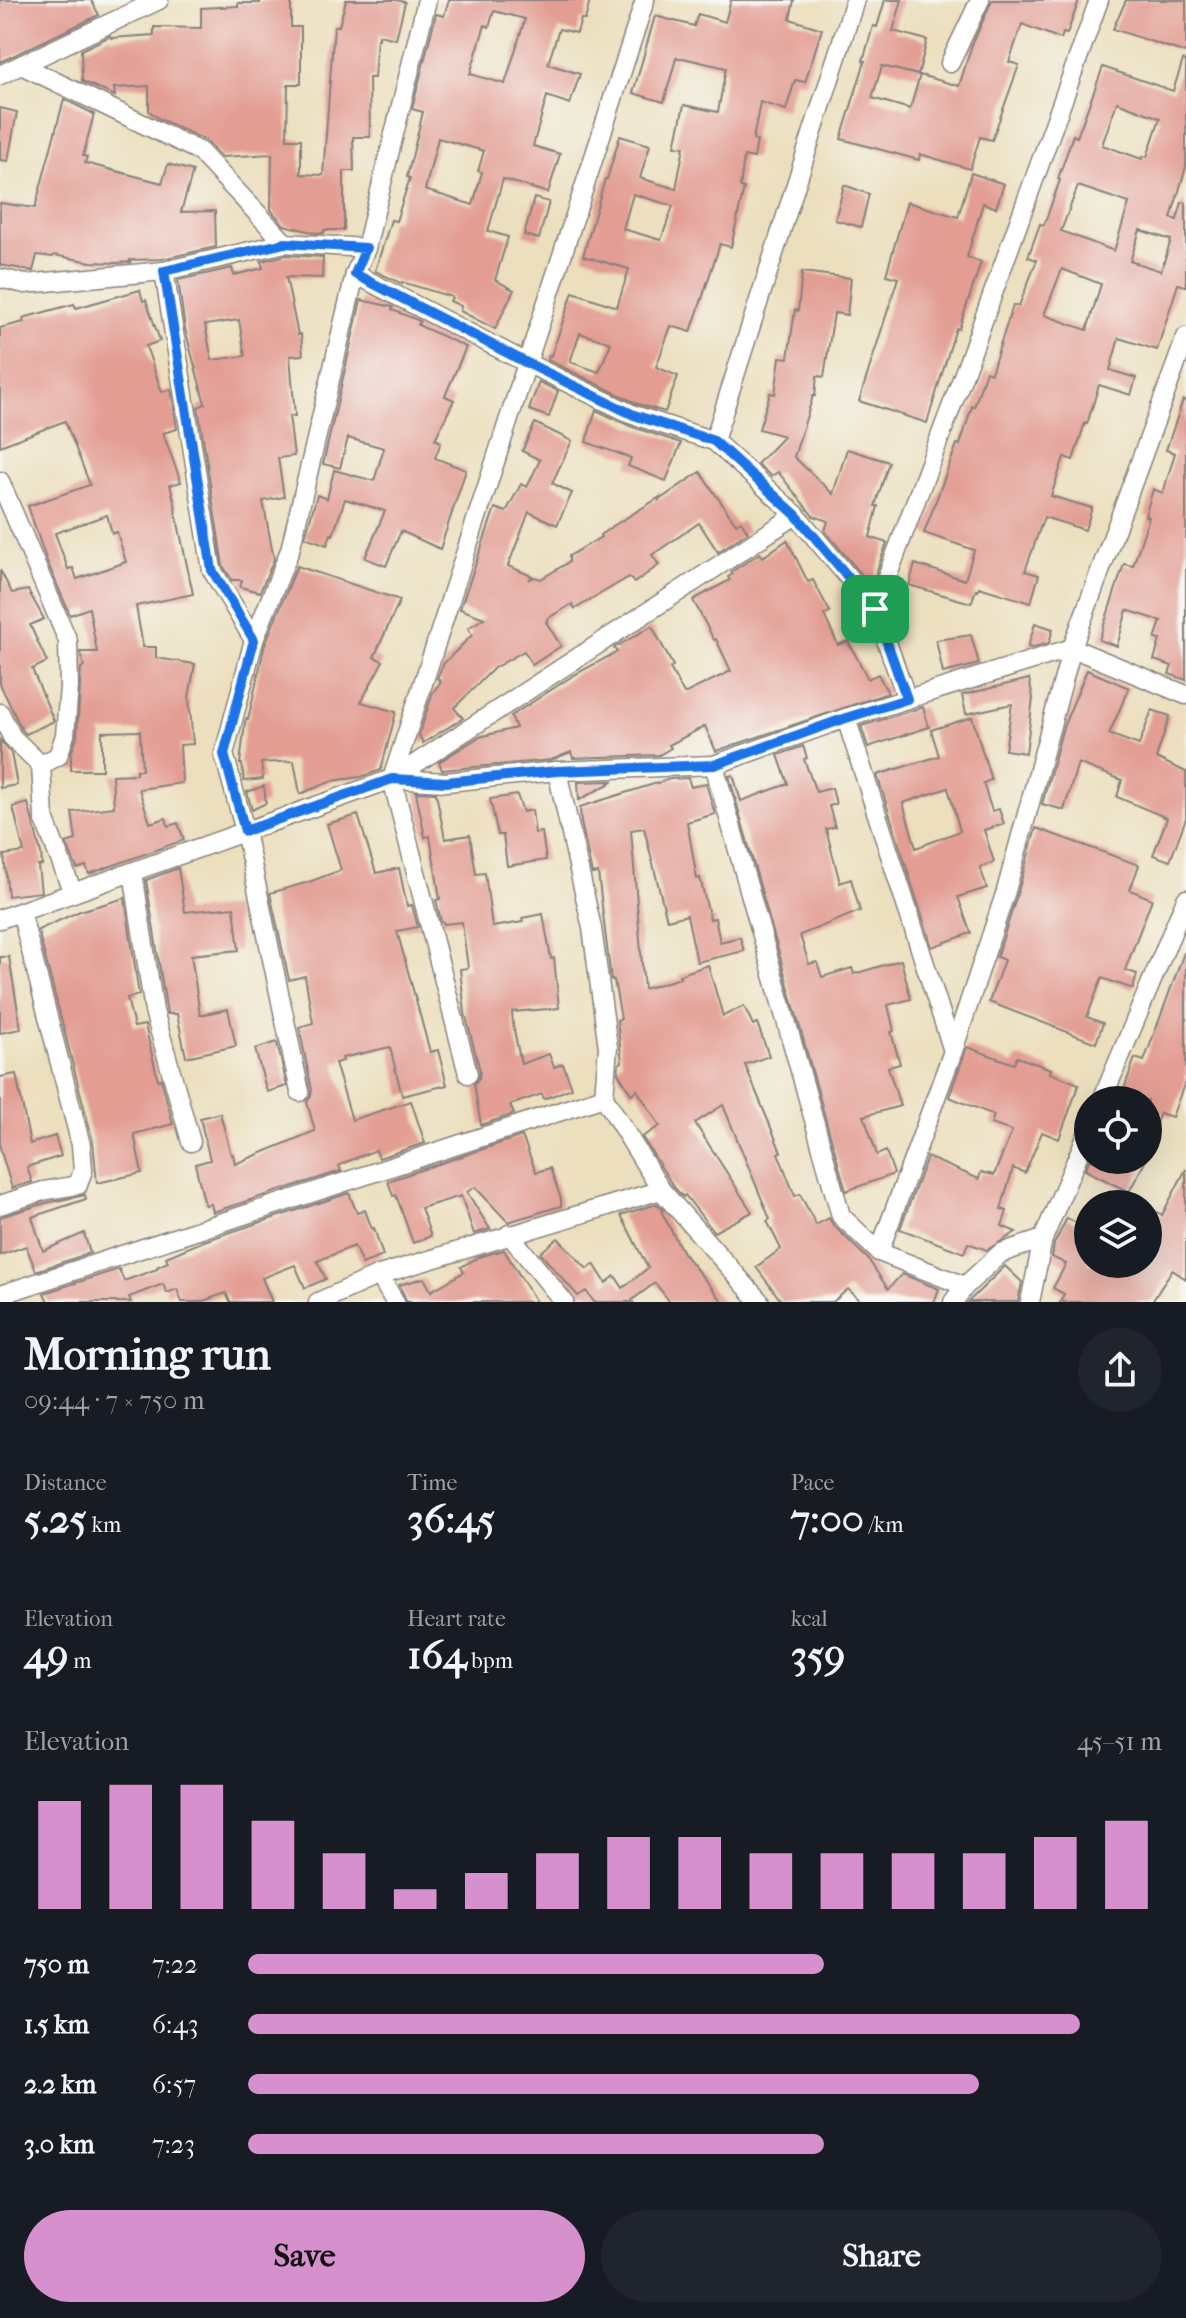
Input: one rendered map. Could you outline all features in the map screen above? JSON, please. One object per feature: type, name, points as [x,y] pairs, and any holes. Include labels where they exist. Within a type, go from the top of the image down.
[{"type":"street","points":[[0,75],[159,0]]},
{"type":"street","points":[[300,1092],[245,831],[224,754],[254,640],[290,550],[355,274],[366,248],[427,0]]},
{"type":"street","points":[[468,1074],[392,779],[645,0]]},
{"type":"street","points":[[714,441],[855,0]]},
{"type":"street","points":[[950,63],[980,0]]},
{"type":"street","points":[[875,609],[972,354],[1099,0]]},
{"type":"street","points":[[21,65],[199,151],[285,243]]},
{"type":"street","points":[[0,278],[25,284],[164,271],[285,243],[366,248]]},
{"type":"street","points":[[164,271],[212,570],[254,640]]},
{"type":"street","points":[[355,274],[634,415],[714,441],[796,515],[875,609],[907,699]]},
{"type":"street","points":[[879,1252],[953,1051],[1006,891],[1072,648],[1186,337]]},
{"type":"street","points":[[0,481],[68,641],[69,687],[65,735],[58,756],[41,765]]},
{"type":"street","points":[[0,919],[392,779],[796,515]]},
{"type":"street","points":[[392,779],[446,782],[557,771],[714,765],[846,718],[1072,648],[1186,695]]},
{"type":"street","points":[[0,713],[12,737],[41,765],[44,818],[73,893]]},
{"type":"street","points":[[846,718],[953,1051]]},
{"type":"street","points":[[714,765],[841,1216],[879,1252],[965,1286]]},
{"type":"street","points":[[557,771],[592,928],[608,1047],[604,1097],[661,1190],[760,1302]]},
{"type":"street","points":[[133,872],[154,1011],[191,1142]]},
{"type":"street","points":[[1108,1086],[1186,899]]},
{"type":"street","points":[[0,1205],[43,1191],[78,1185],[83,1170],[81,1145],[21,912]]},
{"type":"street","points":[[0,1295],[604,1097]]},
{"type":"street","points":[[1030,1302],[1043,1239],[1074,1165]]},
{"type":"street","points":[[318,1302],[379,1275],[661,1190]]},
{"type":"street","points":[[509,1234],[564,1302]]},
{"type":"street","points":[[953,1302],[965,1286],[1001,1253],[1043,1239]]},
{"type":"street","points":[[379,1275],[395,1302]]},
{"type":"building","points":[[0,0],[91,0],[99,15],[0,62]]},
{"type":"building","points":[[261,0],[291,0],[291,27],[301,27],[301,84],[288,84],[287,139],[301,139],[301,174],[323,175],[334,26],[339,26],[346,0],[405,2],[396,39],[379,35],[377,39],[374,78],[369,78],[370,137],[353,137],[354,171],[344,171],[344,230],[316,233],[284,225],[271,210],[272,154],[221,157],[205,140],[149,111],[149,86],[114,88],[115,96],[82,81],[81,50],[110,36],[154,35],[154,27],[201,28],[201,8],[238,6],[238,3],[260,3]]},
{"type":"building","points":[[449,0],[590,0],[585,20],[581,19],[577,33],[559,29],[548,64],[580,74],[570,104],[547,96],[533,146],[560,154],[548,193],[503,179],[488,231],[508,237],[495,280],[514,290],[495,329],[460,311],[461,306],[450,301],[452,297],[402,284],[375,271],[391,220],[396,221],[410,178],[407,177],[423,112],[412,109],[436,14],[444,16]],"holes":[[[494,11],[525,19],[505,84],[470,74],[485,25],[489,27]],[[438,138],[484,151],[473,205],[425,190]]]},
{"type":"building","points":[[731,0],[794,0],[790,19],[822,29],[805,82],[795,80],[786,110],[760,102],[753,140],[757,141],[754,158],[744,156],[740,187],[744,188],[731,247],[720,244],[691,332],[671,326],[656,367],[678,376],[665,412],[638,404],[548,360],[573,292],[617,307],[629,269],[583,256],[620,136],[650,145],[640,178],[676,189],[684,147],[675,146],[684,105],[718,112],[726,68],[683,58],[676,58],[664,102],[633,93],[655,16],[694,26],[698,14],[725,22]],"holes":[[[633,194],[673,206],[661,240],[623,229]],[[580,333],[611,343],[599,372],[570,362]]]},
{"type":"building","points":[[885,0],[902,0],[893,31],[927,40],[918,75],[882,66],[872,98],[910,109],[920,75],[959,86],[972,45],[992,0],[1079,0],[1067,34],[1063,33],[1061,39],[1022,24],[1009,62],[1019,65],[992,140],[980,137],[970,169],[920,154],[919,160],[841,139],[873,26],[877,27]]},
{"type":"building","points":[[1126,0],[1186,0],[1186,53],[1113,29]]},
{"type":"building","points":[[1183,60],[1186,61],[1186,167],[1171,218],[1177,220],[1182,202],[1186,203],[1186,286],[1178,284],[1157,350],[1119,338],[1110,370],[1136,378],[1131,395],[1099,385],[1073,460],[1064,457],[1051,496],[1092,508],[1085,530],[1044,517],[1025,571],[1039,575],[1031,603],[979,587],[971,603],[909,585],[915,564],[965,580],[974,550],[924,533],[986,371],[991,373],[1013,305],[1019,306],[1037,260],[1028,257],[1040,224],[1044,225],[1073,135],[1077,137],[1103,67],[1173,91]],"holes":[[[1117,102],[1160,118],[1147,157],[1143,156],[1142,159],[1102,145]],[[1078,186],[1129,203],[1114,251],[1061,231]],[[1140,230],[1171,240],[1161,271],[1130,261]],[[1062,269],[1101,284],[1087,330],[1044,315]]]},
{"type":"building","points":[[64,99],[94,114],[83,156],[87,157],[85,163],[162,183],[168,164],[193,171],[181,212],[215,211],[216,247],[162,259],[116,263],[37,255],[33,271],[0,265],[0,203],[35,208]]},
{"type":"building","points":[[0,108],[17,112],[8,161],[0,160]]},
{"type":"building","points":[[971,173],[1004,184],[996,208],[983,203],[967,257],[981,262],[959,329],[956,328],[927,423],[859,401],[898,278],[886,275],[907,202],[958,217]]},
{"type":"building","points":[[844,185],[869,194],[861,227],[835,220]]},
{"type":"building","points":[[534,198],[549,202],[539,239],[524,235]]},
{"type":"building","points":[[286,255],[323,257],[322,278],[286,277],[298,335],[301,334],[303,355],[290,356],[295,416],[289,416],[294,456],[278,458],[284,497],[263,501],[274,559],[260,592],[240,587],[242,580],[232,580],[223,566],[198,407],[205,404],[185,329],[178,280],[232,268],[234,275],[263,268],[261,261]],"holes":[[[239,320],[245,356],[212,360],[205,325]]]},
{"type":"building","points":[[802,272],[851,278],[847,315],[834,313],[824,377],[817,376],[815,396],[794,457],[833,494],[847,449],[889,462],[875,506],[878,506],[870,537],[887,543],[871,586],[825,531],[828,521],[813,516],[778,472],[771,476],[757,464],[784,436],[759,429],[770,393],[775,394],[780,357],[788,358]]},
{"type":"building","points":[[140,290],[160,341],[146,346],[162,392],[171,389],[177,429],[163,433],[181,482],[170,485],[193,594],[136,606],[143,647],[156,647],[156,658],[195,664],[189,697],[193,744],[180,745],[182,783],[139,789],[150,823],[166,818],[168,826],[178,823],[184,840],[89,874],[86,866],[77,869],[66,843],[76,840],[72,812],[114,807],[112,775],[136,774],[136,770],[142,770],[140,731],[102,732],[102,770],[71,770],[71,754],[77,736],[81,668],[84,666],[80,652],[97,652],[89,608],[70,615],[28,506],[90,485],[65,421],[0,446],[0,328],[24,322],[23,318],[74,304],[76,308]],"holes":[[[107,515],[112,533],[117,532],[126,562],[77,579],[73,568],[68,569],[55,533]]]},
{"type":"building","points":[[361,300],[393,307],[392,310],[420,321],[418,325],[466,347],[445,396],[454,400],[435,439],[441,442],[435,458],[466,470],[440,549],[401,531],[386,566],[365,558],[385,511],[345,499],[327,545],[305,537],[317,495],[327,499],[334,470],[374,481],[384,448],[348,438],[340,468],[323,464]]},
{"type":"building","points":[[539,382],[558,391],[549,417],[529,410]]},
{"type":"building","points":[[1183,400],[1186,401],[1186,680],[1169,674],[1172,666],[1154,660],[1160,640],[1155,639],[1161,621],[1127,610],[1117,646],[1099,640],[1124,564],[1133,566],[1149,517],[1145,516],[1153,489],[1163,493],[1175,453],[1166,450]]},
{"type":"building","points":[[596,410],[630,426],[681,443],[666,481],[628,466],[631,458],[586,442]]},
{"type":"building","points":[[535,423],[572,441],[552,483],[572,493],[557,525],[529,512],[508,566],[532,576],[530,579],[541,579],[569,562],[569,556],[700,472],[736,524],[741,521],[748,532],[718,552],[699,523],[652,555],[659,565],[634,583],[629,577],[575,609],[572,604],[547,619],[561,646],[532,665],[524,651],[494,668],[454,708],[463,718],[423,743],[419,735],[433,692],[441,682],[437,678],[444,663],[472,635],[468,628],[484,618],[460,609],[495,508],[506,512],[521,484],[527,487],[540,460],[522,451]]},
{"type":"building","points":[[787,540],[808,582],[813,580],[830,612],[824,615],[838,645],[848,641],[868,679],[878,674],[888,693],[716,751],[705,726],[669,745],[671,748],[659,755],[573,758],[571,752],[551,760],[442,770],[439,762],[479,737],[516,728],[511,716],[574,675],[617,652],[614,648],[652,626],[684,694],[731,671],[693,600],[730,580],[731,572],[760,553],[763,557]]},
{"type":"building","points":[[297,566],[400,600],[374,657],[383,661],[361,702],[396,712],[381,770],[361,777],[332,781],[300,794],[294,761],[261,763],[263,779],[244,781],[240,764],[245,723],[265,644]]},
{"type":"building","points":[[0,570],[12,593],[28,590],[44,619],[30,625],[47,662],[32,669],[54,721],[26,734],[0,684]]},
{"type":"building","points":[[1035,623],[1053,629],[1049,643],[1031,648],[1028,647]]},
{"type":"building","points":[[971,635],[979,664],[943,673],[936,640]]},
{"type":"building","points":[[1087,670],[1129,688],[1109,734],[1139,745],[1152,710],[1170,716],[1156,758],[1186,772],[1186,818],[1170,861],[1153,855],[1167,818],[1117,797],[1122,780],[1078,763],[1064,810],[1042,804],[1063,727]]},
{"type":"building","points":[[1029,679],[1033,698],[1026,753],[1005,750],[1012,704],[966,714],[962,695]]},
{"type":"building","points":[[923,707],[929,727],[868,747],[861,726]]},
{"type":"building","points":[[972,717],[991,780],[983,783],[992,811],[999,809],[1004,824],[984,830],[994,862],[980,867],[987,888],[958,897],[971,933],[932,947],[877,775],[939,756],[931,730]],"holes":[[[948,788],[960,831],[916,848],[903,803]]]},
{"type":"building","points":[[0,740],[11,753],[17,785],[0,788]]},
{"type":"building","points":[[803,746],[807,758],[804,759],[816,792],[832,788],[836,804],[829,806],[835,827],[826,829],[840,883],[851,879],[860,911],[800,935],[809,964],[817,962],[822,977],[852,968],[854,974],[901,960],[911,999],[888,1005],[894,1031],[891,1032],[900,1064],[888,1067],[900,1106],[864,1116],[877,1155],[886,1151],[894,1174],[846,1191],[729,776],[733,775],[741,801],[788,784],[778,755]]},
{"type":"building","points":[[688,778],[691,787],[706,783],[715,814],[687,822],[697,879],[700,878],[710,919],[715,918],[720,942],[740,937],[744,951],[697,962],[687,915],[667,920],[644,828],[631,830],[644,989],[708,965],[723,1016],[744,1006],[753,1025],[757,1023],[769,1056],[745,1065],[781,1152],[778,1153],[795,1196],[800,1194],[816,1225],[829,1218],[868,1259],[888,1289],[902,1274],[939,1289],[934,1302],[862,1302],[848,1289],[833,1302],[782,1302],[756,1267],[781,1249],[767,1221],[770,1219],[723,1105],[695,1123],[752,1212],[714,1232],[685,1195],[683,1197],[673,1186],[642,1137],[660,1126],[637,1090],[631,1094],[618,1073],[622,1062],[617,1020],[621,1019],[614,980],[611,980],[598,873],[592,874],[580,807],[670,779]]},
{"type":"building","points":[[614,781],[579,800],[578,782]]},
{"type":"building","points":[[264,786],[266,803],[252,810],[247,792]]},
{"type":"building","points":[[416,792],[436,793],[445,839],[470,835],[476,874],[485,873],[492,927],[523,922],[522,918],[543,914],[551,959],[554,958],[559,1008],[512,1012],[513,1025],[521,1064],[549,1054],[554,1067],[563,1064],[572,1088],[544,1099],[542,1094],[510,1105],[514,1114],[481,1125],[474,1084],[480,1071],[465,1013],[460,969],[468,968],[462,922],[441,922],[430,836],[425,837]]},
{"type":"building","points":[[517,795],[523,812],[532,810],[535,833],[542,832],[546,860],[507,866],[503,835],[498,835],[490,799]]},
{"type":"building","points":[[28,803],[41,853],[42,865],[38,866],[41,892],[8,896],[4,855],[24,852],[13,807]]},
{"type":"building","points":[[358,815],[376,873],[399,868],[407,906],[412,905],[418,927],[397,931],[430,1052],[438,1050],[447,1085],[402,1096],[390,1047],[342,1058],[343,1061],[335,1063],[352,1120],[411,1101],[425,1143],[379,1158],[376,1150],[339,1166],[341,1171],[213,1212],[211,1204],[205,1205],[195,1164],[210,1160],[200,1118],[220,1113],[235,1164],[315,1131],[307,1102],[312,1090],[299,1027],[313,1023],[305,976],[289,980],[270,893],[341,870],[327,824]]},
{"type":"building","points":[[1036,828],[1139,865],[1130,890],[1152,899],[1125,970],[1137,974],[1133,989],[1102,978],[1087,1017],[1103,1023],[1096,1043],[989,1002],[1004,960],[997,957]]},
{"type":"building","points":[[178,868],[185,912],[234,907],[239,950],[191,955],[200,1015],[228,1009],[236,1046],[186,1057],[177,1014],[167,1014],[146,880]]},
{"type":"building","points":[[125,898],[139,995],[127,998],[134,1027],[145,1025],[158,1080],[161,1079],[173,1124],[134,1134],[142,1173],[97,1183],[93,1142],[38,930],[80,911]]},
{"type":"building","points":[[1186,953],[1186,1079],[1172,1117],[1162,1114],[1162,1086],[1125,1086],[1135,1058],[1144,1061]]},
{"type":"building","points":[[0,957],[9,957],[21,1029],[0,1033]]},
{"type":"building","points":[[277,1042],[287,1086],[267,1092],[255,1049]]},
{"type":"building","points":[[967,1047],[1014,1064],[1017,1057],[1051,1069],[1050,1073],[1079,1084],[1074,1086],[1074,1098],[1059,1139],[1042,1132],[1025,1173],[1013,1168],[1001,1209],[1007,1211],[1002,1226],[1016,1232],[987,1250],[968,1243],[964,1253],[900,1229],[927,1157],[979,1179],[981,1172],[994,1175],[1012,1131],[991,1124],[994,1115],[949,1097]]},
{"type":"building","points":[[16,1074],[30,1144],[55,1136],[61,1156],[27,1167],[32,1182],[12,1188],[0,1148],[0,1077]]},
{"type":"building","points":[[522,1136],[536,1172],[550,1168],[561,1206],[508,1222],[475,1187],[467,1192],[490,1229],[474,1234],[461,1196],[421,1208],[431,1236],[413,1243],[388,1181]]},
{"type":"building","points":[[1186,1169],[1186,1279],[1172,1270],[1152,1302],[1060,1302],[1064,1294],[1053,1288],[1066,1264],[1052,1257],[1054,1244],[1067,1218],[1074,1222],[1074,1278],[1162,1278],[1162,1215]]},
{"type":"building","points":[[1093,1174],[1139,1174],[1130,1190]]},
{"type":"building","points":[[349,1193],[357,1213],[365,1210],[383,1256],[362,1264],[354,1246],[317,1261],[326,1279],[305,1288],[295,1265],[262,1278],[272,1302],[230,1302],[226,1293],[200,1302],[182,1302],[177,1289],[167,1293],[163,1284],[129,1297],[131,1302],[48,1302],[44,1293],[119,1269],[124,1281],[157,1269],[168,1262],[166,1257],[204,1241]]},
{"type":"building","points":[[85,1195],[86,1199],[32,1217],[43,1251],[84,1233],[90,1253],[36,1271],[26,1246],[0,1255],[0,1217]]},
{"type":"building","points":[[657,1204],[663,1210],[683,1253],[723,1302],[670,1302],[655,1283],[633,1302],[594,1302],[586,1291],[578,1296],[540,1253],[558,1238],[587,1269],[594,1264],[606,1283],[615,1276],[623,1288],[648,1268],[621,1215]]},
{"type":"building","points":[[504,1250],[536,1302],[407,1302],[399,1285],[424,1278],[431,1291],[464,1272],[461,1267],[479,1257]]},
{"type":"building","points":[[1005,1266],[1022,1282],[1018,1302],[968,1302]]},
{"type":"route","points":[[285,243],[366,248],[355,274],[634,415],[714,441],[796,515],[875,609],[907,699],[714,765],[557,771],[446,782],[392,779],[245,831],[224,754],[254,640],[212,570],[164,271],[285,243]]}]
